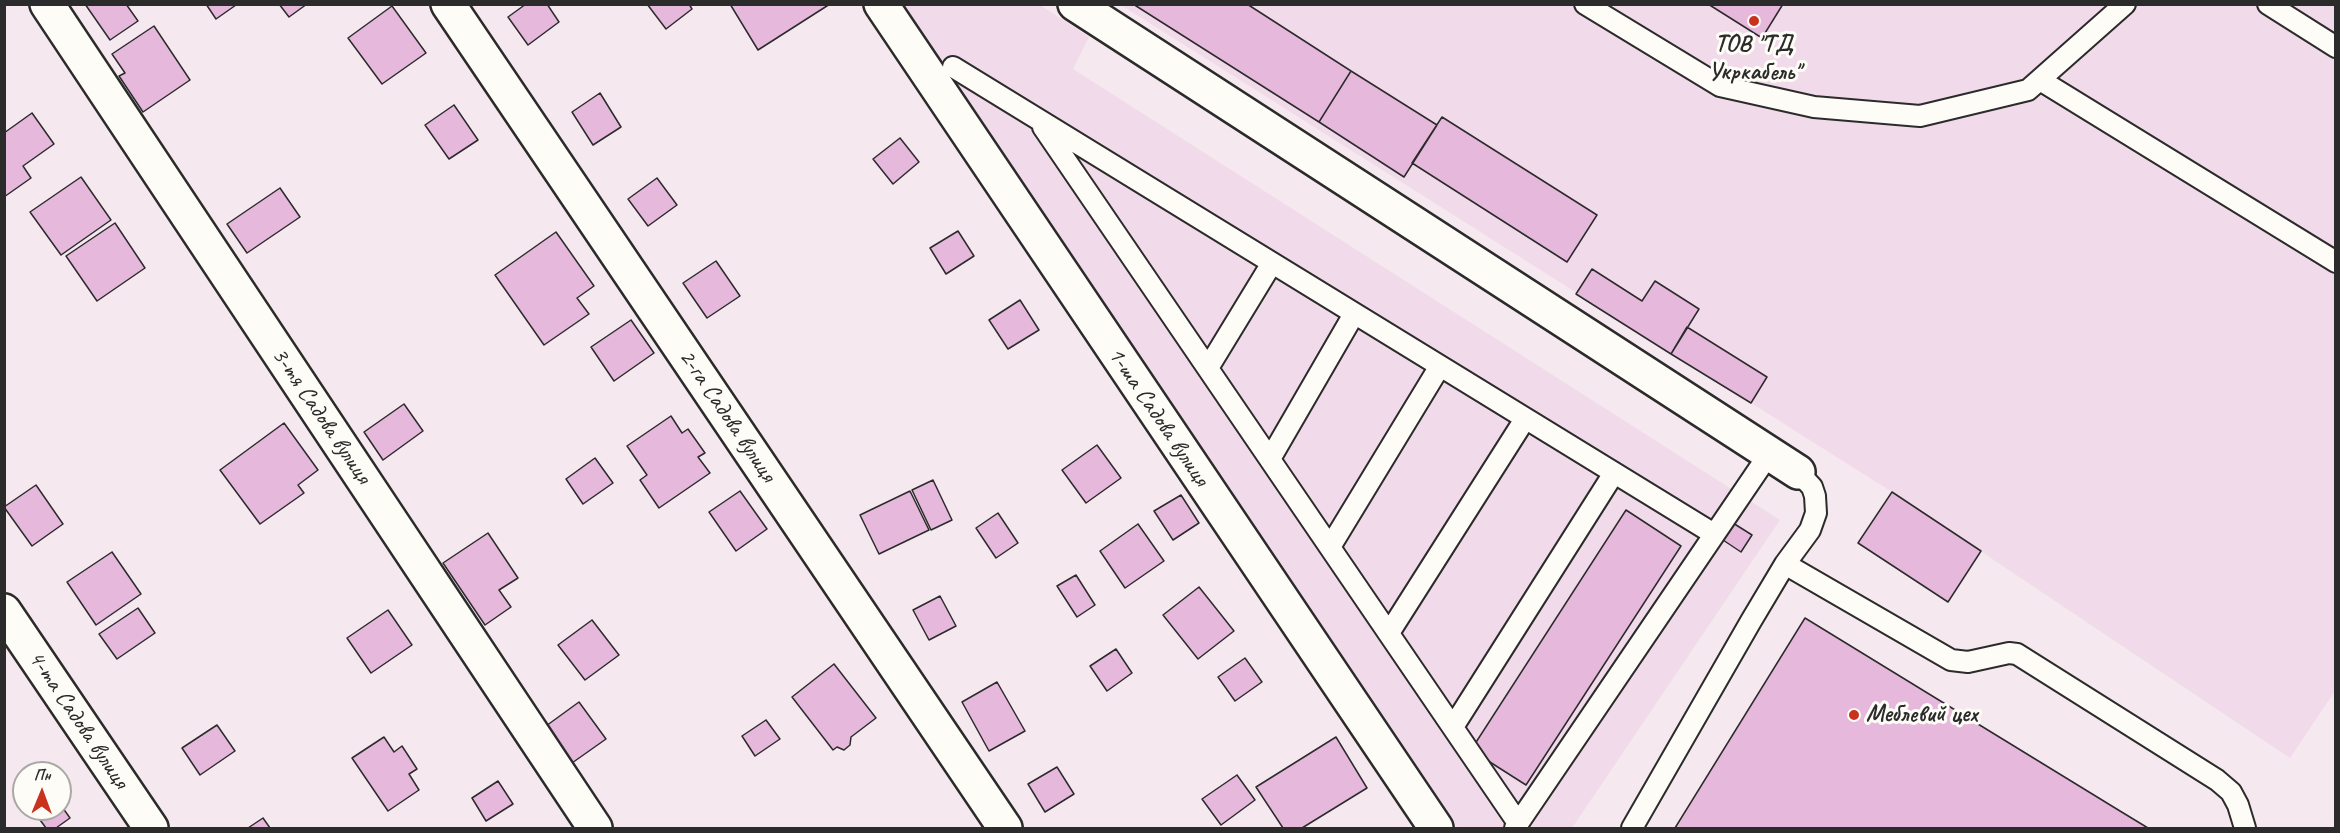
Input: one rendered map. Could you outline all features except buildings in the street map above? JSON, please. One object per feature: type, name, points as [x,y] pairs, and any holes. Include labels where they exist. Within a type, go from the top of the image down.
[{"type":"street","name":"3-тя Садова вулиця","points":[[47,4],[595,828]]},
{"type":"street","name":"2-га Садова вулиця","points":[[448,4],[1005,828]]},
{"type":"street","name":"1-ша Садова вулиця","points":[[881,4],[1436,828]]},
{"type":"street","points":[[1075,4],[1798,472]]},
{"type":"street","name":"4-та Садова вулиця","points":[[4,611],[151,828]]},
{"type":"lane","points":[[1585,4],[1720,86],[1814,107],[1920,116],[2028,90],[2125,4]]},
{"type":"lane","points":[[2268,4],[2336,47]]},
{"type":"lane","points":[[953,67],[1714,534]]},
{"type":"lane","points":[[2040,80],[2336,262]]},
{"type":"lane","points":[[1038,120],[1453,727],[1517,826],[1769,454]]},
{"type":"lane","points":[[1208,368],[1272,263]]},
{"type":"lane","points":[[1270,459],[1354,314]]},
{"type":"lane","points":[[1330,548],[1440,366]]},
{"type":"lane","points":[[1389,633],[1525,419]]},
{"type":"lane","points":[[1632,828],[1785,564],[1810,530],[1816,513],[1816,504],[1812,487],[1798,472]]},
{"type":"lane","points":[[1453,727],[1614,473]]},
{"type":"lane","points":[[1785,564],[1951,660],[1968,662],[2009,653],[2017,654],[2217,780],[2231,792],[2238,805],[2245,828]]},
{"type":"shaded area","points":[[901,5],[1040,5],[1089,37],[1073,69],[1780,520],[1572,828],[1458,828]]},
{"type":"shaded area","points":[[1121,5],[2335,5],[2335,691],[2290,758],[1892,492]]},
{"type":"place","name":"ТОВ \"ТД Укркабель\"","points":[[1754,21]]},
{"type":"place","name":"Меблевий цех","points":[[1854,715]]}]
